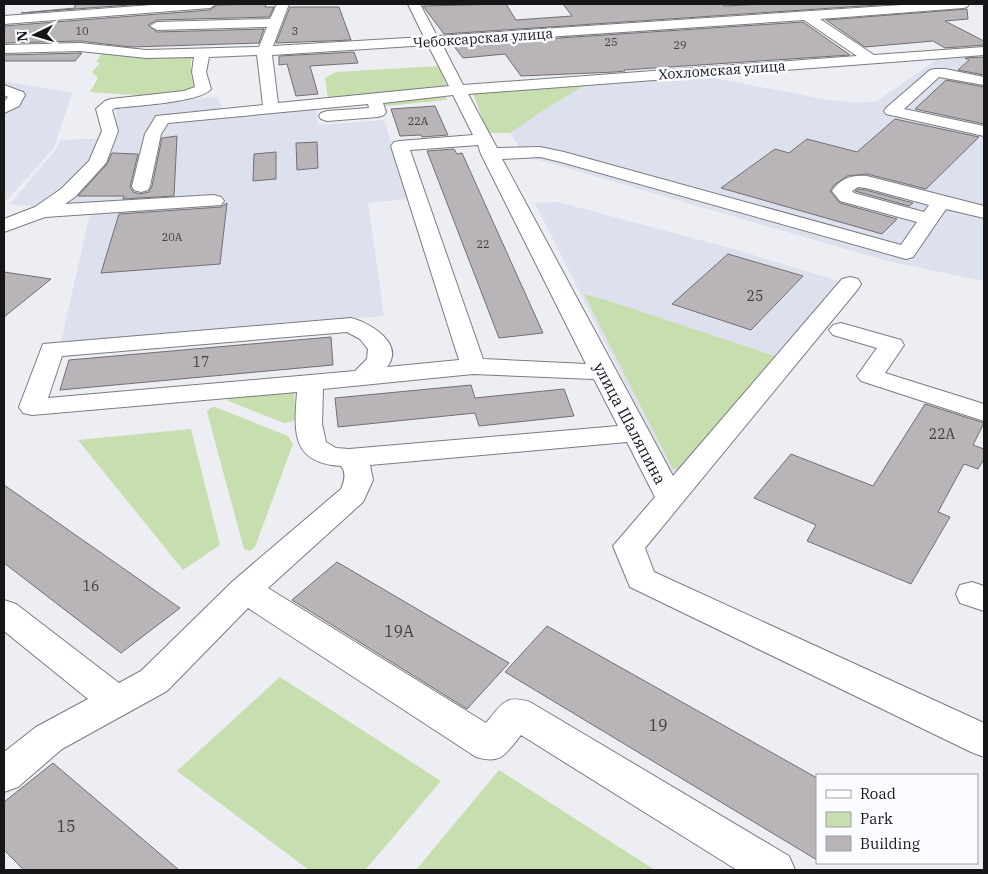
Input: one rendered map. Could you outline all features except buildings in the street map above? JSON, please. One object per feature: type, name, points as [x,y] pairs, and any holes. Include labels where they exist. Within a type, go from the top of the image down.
[{"type":"street","points":[[4,20],[116,8],[210,4]]},
{"type":"street","points":[[271,107],[264,51],[283,4]]},
{"type":"street","name":"улица Шаляпина","points":[[414,4],[603,372],[670,498],[629,546],[641,579],[984,741]]},
{"type":"street","name":"Чебоксарская улица","points":[[4,49],[103,43],[146,54],[264,51],[433,42],[941,5],[969,5]]},
{"type":"street","points":[[109,26],[116,8]]},
{"type":"street","points":[[689,8],[709,23]]},
{"type":"street","points":[[806,16],[871,59]]},
{"type":"street","points":[[147,27],[210,23],[275,23]]},
{"type":"street","points":[[4,33],[90,27]]},
{"type":"street","name":"Хохломская улица","points":[[141,186],[153,134],[162,119],[459,90],[984,51]]},
{"type":"street","points":[[4,226],[42,211],[68,192],[98,163],[110,131],[104,109],[111,104],[186,95],[203,89],[199,72],[202,53]]},
{"type":"street","points":[[961,64],[984,68]]},
{"type":"street","points":[[984,81],[945,73],[935,74],[892,111],[984,131]]},
{"type":"street","points":[[4,90],[17,95],[13,103],[4,108]]},
{"type":"street","points":[[327,116],[378,112],[374,99]]},
{"type":"street","points":[[473,366],[400,146],[487,147],[564,156],[906,253],[941,202]]},
{"type":"street","points":[[929,219],[847,197],[841,191],[854,181],[867,182],[984,212]]},
{"type":"street","points":[[42,211],[214,201]]},
{"type":"street","points":[[670,498],[850,284]]},
{"type":"street","points":[[364,376],[379,361],[380,348],[368,334],[351,325],[52,349],[32,408],[311,383],[473,366],[603,372]]},
{"type":"street","points":[[841,330],[892,345],[870,376],[984,413]]},
{"type":"street","points":[[311,383],[309,436],[312,446],[332,457],[349,458],[636,433]]},
{"type":"street","points":[[5,772],[49,738],[154,681],[245,590],[353,495],[360,476],[359,468],[349,458]]},
{"type":"street","points":[[245,590],[490,745],[517,713],[774,870]]},
{"type":"street","points":[[4,613],[116,701]]},
{"type":"shaded area","points":[[984,53],[984,281],[887,261],[532,158],[521,158],[520,148],[510,133],[585,85],[713,78],[828,100],[859,103],[877,101],[940,57]]},
{"type":"shaded area","points":[[4,81],[72,93],[54,148],[4,203]]},
{"type":"shaded area","points":[[217,97],[227,116],[316,109],[318,125],[384,120],[408,199],[368,203],[384,316],[61,342],[92,204],[38,207],[10,204],[57,148],[60,140],[114,138],[116,106]]},
{"type":"shaded area","points":[[558,202],[737,250],[845,283],[687,474],[669,471],[535,203]]},
{"type":"green space","points":[[102,53],[194,56],[191,59],[191,75],[194,87],[168,94],[155,95],[90,92],[98,78],[92,72],[100,63],[96,62]]},
{"type":"green space","points":[[439,66],[447,87],[328,99],[325,78],[336,72]]},
{"type":"green space","points":[[585,85],[510,133],[488,133],[472,91]]},
{"type":"green space","points":[[444,96],[447,100],[385,106],[384,102]]},
{"type":"green space","points":[[584,294],[781,358],[686,471],[672,468]]},
{"type":"green space","points":[[294,392],[296,419],[284,423],[228,401],[228,398]]},
{"type":"green space","points":[[215,407],[288,436],[293,444],[255,547],[250,551],[244,549],[207,412],[210,408]]},
{"type":"green space","points":[[191,429],[220,545],[183,570],[78,440]]},
{"type":"green space","points":[[280,677],[441,781],[365,870],[309,870],[177,771]]},
{"type":"green space","points":[[499,770],[655,870],[416,870]]}]
